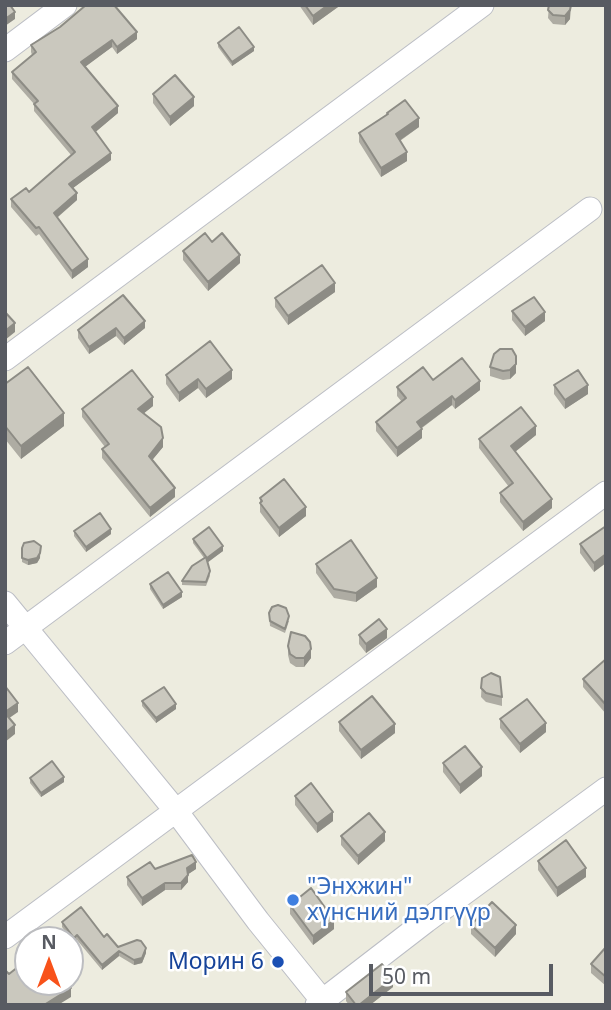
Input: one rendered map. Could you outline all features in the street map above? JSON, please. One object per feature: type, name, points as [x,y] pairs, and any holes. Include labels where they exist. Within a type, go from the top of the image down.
[{"type":"street","points":[[5,50],[65,5]]},
{"type":"street","points":[[5,359],[482,5]]},
{"type":"street","points":[[5,643],[590,209]]},
{"type":"street","points":[[5,937],[606,493]]},
{"type":"street","points":[[5,603],[176,811],[322,1003],[426,921],[606,789]]},
{"type":"building","points":[[5,5],[10,5],[15,12],[5,19]]},
{"type":"building","points":[[86,5],[114,5],[137,32],[117,47],[112,40],[81,62],[118,106],[92,127],[111,153],[69,184],[77,193],[54,213],[88,259],[72,271],[39,227],[36,228],[11,199],[26,188],[29,192],[75,152],[34,104],[38,101],[12,72],[36,52],[31,45],[60,27]]},
{"type":"building","points":[[305,5],[328,5],[313,16]]},
{"type":"building","points":[[549,5],[571,5],[565,16],[553,15],[548,10]]},
{"type":"building","points":[[239,27],[254,47],[232,62],[218,43]]},
{"type":"building","points":[[175,75],[194,97],[170,117],[153,94]]},
{"type":"building","points":[[405,100],[419,118],[396,134],[407,152],[381,168],[359,133]]},
{"type":"building","points":[[205,233],[212,242],[222,233],[240,255],[208,282],[183,251]]},
{"type":"building","points":[[322,265],[335,283],[288,316],[275,298]]},
{"type":"building","points":[[123,295],[145,321],[124,338],[116,328],[89,347],[78,330]]},
{"type":"building","points":[[534,297],[545,312],[525,327],[512,311]]},
{"type":"building","points":[[5,312],[15,323],[5,331]]},
{"type":"building","points":[[210,341],[232,370],[206,389],[198,379],[179,393],[166,375]]},
{"type":"building","points":[[500,349],[512,349],[516,356],[516,364],[510,370],[490,367],[494,354]]},
{"type":"building","points":[[462,358],[480,381],[455,400],[452,396],[417,422],[422,429],[397,448],[376,422],[406,398],[397,387],[423,367],[433,380]]},
{"type":"building","points":[[28,367],[64,413],[21,446],[5,426],[5,384]]},
{"type":"building","points":[[132,370],[153,397],[138,409],[161,427],[163,438],[149,456],[175,488],[150,508],[102,449],[109,444],[82,409]]},
{"type":"building","points":[[578,370],[588,385],[565,400],[554,385]]},
{"type":"building","points":[[521,407],[536,426],[511,446],[552,499],[523,522],[500,493],[513,483],[479,439]]},
{"type":"building","points":[[284,479],[306,507],[279,528],[260,503],[260,498]]},
{"type":"building","points":[[100,513],[111,529],[86,547],[74,531]]},
{"type":"building","points":[[606,526],[606,554],[594,563],[580,544]]},
{"type":"building","points":[[209,527],[223,546],[207,558],[193,539]]},
{"type":"building","points":[[351,540],[377,578],[356,593],[334,589],[316,564]]},
{"type":"building","points":[[34,541],[41,546],[37,558],[22,558],[24,543]]},
{"type":"building","points":[[206,557],[210,571],[206,582],[182,581],[192,566]]},
{"type":"building","points":[[168,572],[182,592],[163,605],[150,584]]},
{"type":"building","points":[[278,605],[286,608],[289,616],[285,629],[270,621],[269,613],[272,607]]},
{"type":"building","points":[[379,619],[387,629],[366,644],[359,635]]},
{"type":"building","points":[[291,632],[305,636],[310,642],[311,649],[304,658],[296,658],[290,654],[288,646]]},
{"type":"building","points":[[606,659],[606,705],[583,679]]},
{"type":"building","points":[[491,673],[500,677],[502,697],[486,693],[481,688],[482,678]]},
{"type":"building","points":[[5,686],[18,703],[5,712]]},
{"type":"building","points":[[164,687],[176,704],[156,718],[142,701]]},
{"type":"building","points":[[372,696],[395,724],[361,750],[339,722]]},
{"type":"building","points":[[527,699],[546,723],[520,744],[500,719]]},
{"type":"building","points":[[5,713],[15,725],[5,733]]},
{"type":"building","points":[[465,746],[482,767],[460,785],[443,763]]},
{"type":"building","points":[[52,761],[64,777],[41,793],[30,778]]},
{"type":"building","points":[[311,783],[333,812],[317,824],[295,796]]},
{"type":"building","points":[[369,813],[385,832],[358,856],[341,836]]},
{"type":"building","points":[[566,840],[586,868],[557,888],[538,861]]},
{"type":"building","points":[[192,855],[196,862],[187,868],[188,875],[181,883],[165,883],[142,898],[127,877],[150,862],[155,869]]},
{"type":"building","points":[[311,888],[334,920],[313,936],[290,905]]},
{"type":"building","points":[[492,902],[516,925],[495,948],[471,925]]},
{"type":"building","points":[[81,907],[104,937],[107,934],[118,947],[137,940],[146,948],[142,958],[134,960],[119,951],[102,965],[84,943],[84,926],[65,926],[62,922]]},
{"type":"building","points":[[606,947],[606,977],[591,964]]},
{"type":"building","points":[[382,964],[393,978],[356,1005],[346,992]]},
{"type":"building","points":[[5,970],[9,974],[14,970],[14,996],[58,996],[44,1005],[5,1005]]},
{"type":"place","name":"\"Энхжин\" хүнсний дэлгүүр","points":[[293,900]]},
{"type":"place","name":"Морин 6","points":[[278,962]]}]
